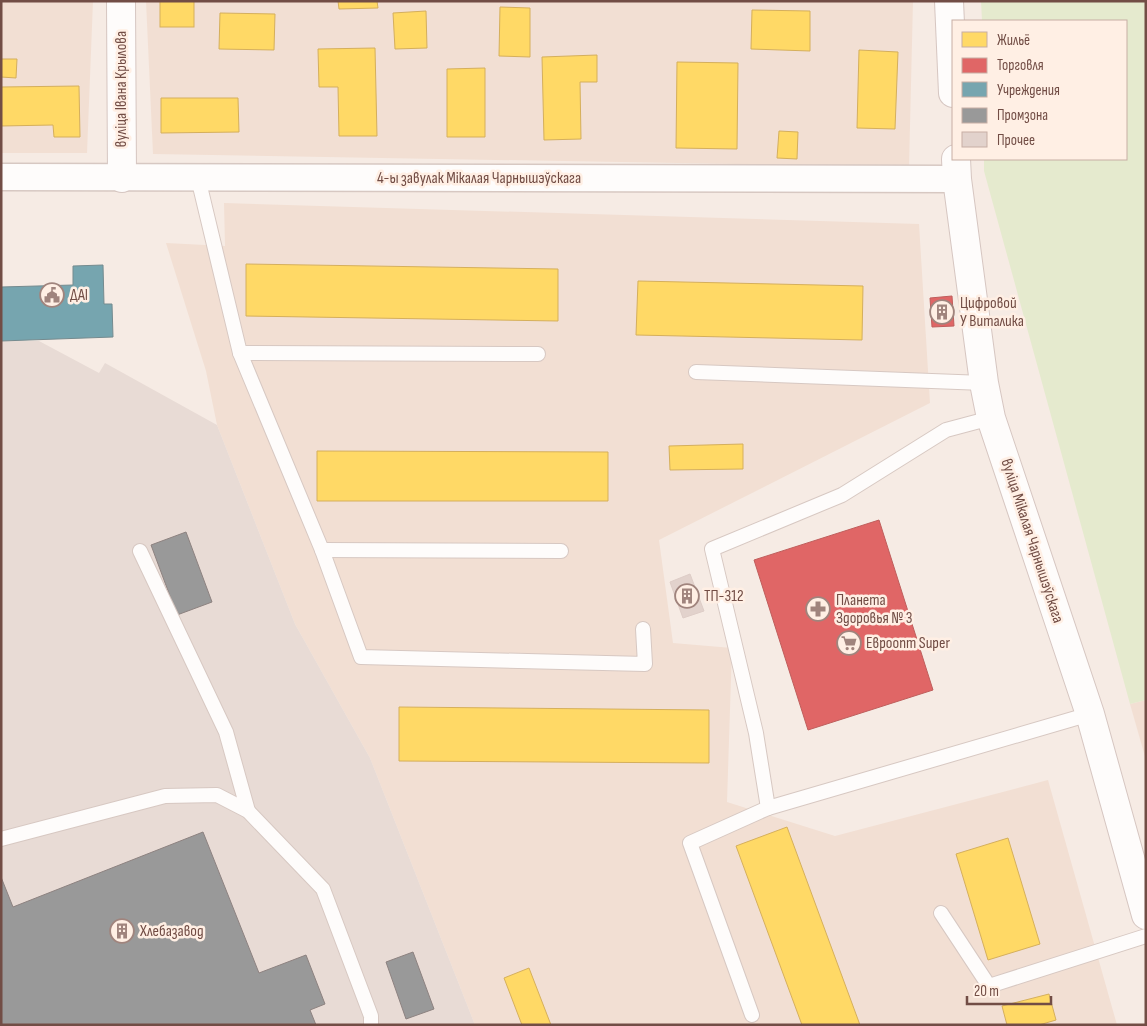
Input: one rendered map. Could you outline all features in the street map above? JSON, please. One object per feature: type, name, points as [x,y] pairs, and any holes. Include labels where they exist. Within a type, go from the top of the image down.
[{"type":"street","name":"вуліца Івана Крылова","points":[[121,1],[122,178]]},
{"type":"street","points":[[949,1],[952,70]]},
{"type":"street","name":"4-ы завулак Мікалая Чарнышэўскага","points":[[1,178],[198,178],[956,169]]},
{"type":"street","name":"вуліца Мікалая Чарнышэўскага","points":[[956,169],[984,383],[991,418],[1090,714],[1146,915]]},
{"type":"lane","points":[[198,178],[240,353],[322,550],[361,657],[645,664],[643,629]]},
{"type":"lane","points":[[240,353],[538,354]]},
{"type":"lane","points":[[696,372],[984,383]]},
{"type":"lane","points":[[768,808],[756,732],[712,549],[842,495],[946,430],[991,418]]},
{"type":"lane","points":[[322,550],[561,551]]},
{"type":"lane","points":[[140,551],[226,732],[248,811]]},
{"type":"lane","points":[[752,1015],[690,843],[768,808],[1090,714]]},
{"type":"lane","points":[[1,839],[165,796],[217,795],[248,811],[323,888],[371,1016],[371,1025]]},
{"type":"lane","points":[[941,913],[989,986],[1146,936]]},
{"type":"shaded area","points":[[1,1],[93,1],[87,153],[1,153]]},
{"type":"shaded area","points":[[146,1],[913,1],[909,167],[153,154]]},
{"type":"shaded area","points":[[224,203],[919,224],[930,403],[659,540],[673,643],[732,648],[727,802],[835,836],[1048,780],[1117,1025],[475,1025],[370,758],[295,624],[217,425],[206,371],[166,243],[225,246]]},
{"type":"shaded area","points":[[1,341],[39,341],[99,373],[105,363],[217,425],[295,624],[370,758],[475,1025],[1,1025]]},
{"type":"shaded area","points":[[1146,700],[1146,760],[1130,704]]},
{"type":"green space","points":[[981,1],[1146,1],[1146,700],[1130,704],[984,171],[984,160],[1127,160],[1127,20],[982,20]]},
{"type":"building: Жильё","points":[[160,1],[194,1],[194,27],[160,27]]},
{"type":"building: Жильё","points":[[338,1],[377,1],[378,8],[339,9]]},
{"type":"building: Жильё","points":[[500,7],[530,8],[530,57],[499,56]]},
{"type":"building: Жильё","points":[[752,10],[810,11],[810,51],[751,49]]},
{"type":"building: Жильё","points":[[426,11],[427,48],[395,49],[393,13]]},
{"type":"building: Жильё","points":[[220,13],[275,14],[274,50],[219,49]]},
{"type":"building: Жильё","points":[[375,48],[377,136],[339,136],[338,87],[319,87],[318,49]]},
{"type":"building: Жильё","points":[[859,50],[898,52],[895,129],[857,128]]},
{"type":"building: Жильё","points":[[597,55],[597,82],[580,82],[581,139],[544,140],[542,57]]},
{"type":"building: Жильё","points":[[1,59],[17,59],[16,78],[1,77]]},
{"type":"building: Жильё","points":[[677,62],[738,63],[737,149],[676,148]]},
{"type":"building: Жильё","points":[[485,68],[485,137],[447,137],[447,69]]},
{"type":"building: Жильё","points":[[79,86],[80,137],[54,137],[53,125],[1,126],[1,87]]},
{"type":"building: Жильё","points":[[161,98],[238,98],[239,132],[161,133]]},
{"type":"building: Жильё","points":[[779,131],[798,132],[797,159],[777,158]]},
{"type":"building: Жильё","points":[[246,264],[558,269],[558,321],[246,316]]},
{"type":"building: Жильё","points":[[638,281],[863,286],[862,340],[636,335]]},
{"type":"building: Жильё","points":[[743,444],[743,469],[670,470],[669,446]]},
{"type":"building: Жильё","points":[[317,451],[608,452],[608,501],[317,501]]},
{"type":"building: Жильё","points":[[399,707],[709,710],[709,763],[399,761]]},
{"type":"building: Жильё","points":[[787,827],[860,1025],[802,1025],[736,846]]},
{"type":"building: Жильё","points":[[1008,838],[1040,944],[988,960],[956,854]]},
{"type":"building: Жильё","points":[[529,968],[551,1025],[522,1025],[504,978]]},
{"type":"building: Жильё","points":[[1049,994],[1056,1020],[1039,1025],[1007,1025],[1002,1006]]},
{"type":"building: Торговля","name":"Цифровой У Виталика","points":[[952,296],[954,326],[932,327],[930,298]]},
{"type":"building: Торговля","name":"Евроопт Super","points":[[879,520],[933,690],[808,730],[754,560]]},
{"type":"building: Учреждения","name":"ДАІ","points":[[103,265],[104,304],[112,304],[113,337],[1,341],[1,287],[73,285],[73,266]]},
{"type":"building: Промзона","points":[[186,532],[212,602],[177,615],[151,545]]},
{"type":"building: Промзона","name":"Хлебазавод","points":[[203,832],[259,973],[306,955],[325,1004],[310,1010],[316,1025],[1,1025],[1,877],[13,907]]},
{"type":"building: Промзона","points":[[413,952],[434,1009],[406,1019],[386,962]]},
{"type":"building: Прочее","name":"ТП-312","points":[[690,574],[704,611],[683,618],[670,582]]},
{"type":"place","name":"ДАІ","points":[[52,295]]},
{"type":"place","name":"Цифровой У Виталика","points":[[942,312]]},
{"type":"place","name":"ТП-312","points":[[687,596]]},
{"type":"place","name":"Планета Здоровья № 3","points":[[818,609]]},
{"type":"place","name":"Евроопт Super","points":[[849,643]]},
{"type":"place","name":"Хлебазавод","points":[[122,931]]}]
